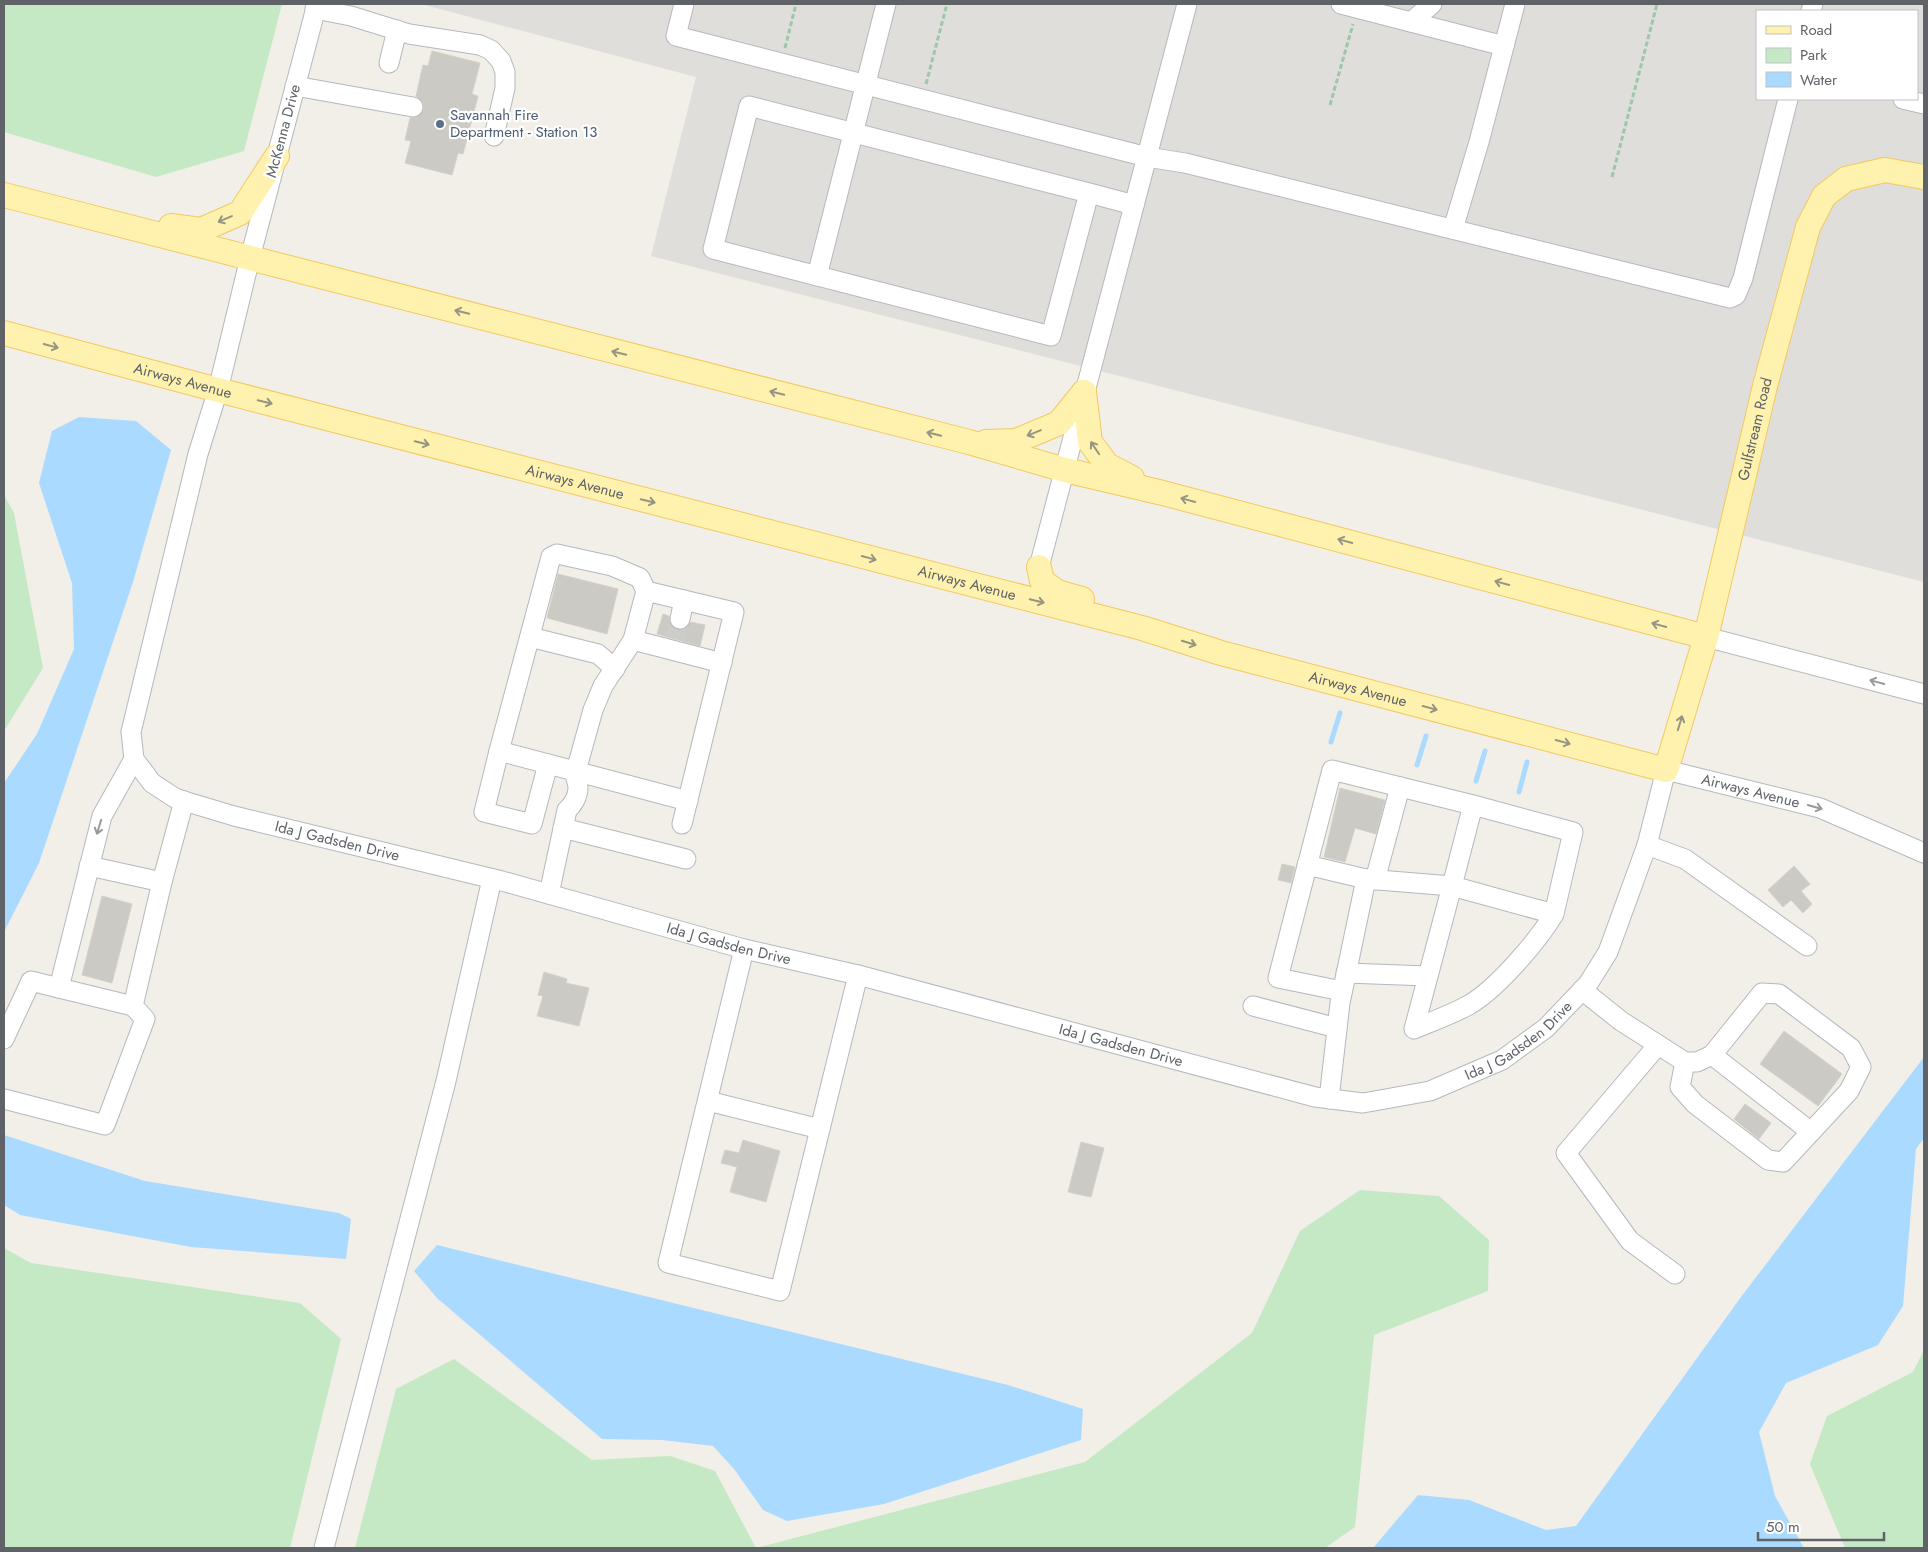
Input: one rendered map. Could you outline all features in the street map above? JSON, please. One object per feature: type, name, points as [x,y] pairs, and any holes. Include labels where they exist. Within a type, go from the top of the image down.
[{"type":"main road","points":[[69,212],[201,230],[240,213],[277,156]]},
{"type":"main road","name":"Gulfstream Road","points":[[1666,770],[1706,637],[1765,386],[1808,227],[1824,196],[1846,179],[1885,170],[1924,177]]},
{"type":"main road","points":[[4,195],[969,442],[1065,470],[1163,493],[1706,637]]},
{"type":"main road","name":"Airways Avenue","points":[[4,333],[1142,628],[1221,653],[1666,770]]},
{"type":"main road","points":[[969,442],[1016,441],[1059,423],[1084,392]]},
{"type":"main road","points":[[1084,392],[1090,442],[1106,465],[1163,493]]},
{"type":"main road","points":[[972,585],[1018,582],[1033,575],[1039,567]]},
{"type":"main road","points":[[1039,567],[1042,581],[1057,592],[1106,605],[1142,628]]},
{"type":"street","points":[[684,4],[676,36],[1147,157],[1185,162],[1730,298],[1736,295],[1743,278],[1788,100]]},
{"type":"street","points":[[817,276],[886,4]]},
{"type":"street","points":[[1039,567],[1187,4]]},
{"type":"street","points":[[1411,22],[1432,4]]},
{"type":"street","points":[[1453,229],[1480,142],[1515,4]]},
{"type":"street","points":[[316,6],[409,34],[480,45],[491,50],[501,61],[506,72],[505,88],[494,136]]},
{"type":"street","name":"McKenna Drive","points":[[250,258],[316,6]]},
{"type":"street","points":[[1349,6],[1504,46]]},
{"type":"street","points":[[389,63],[398,30]]},
{"type":"street","points":[[295,86],[413,107]]},
{"type":"street","points":[[1907,100],[1924,104]]},
{"type":"street","points":[[1089,193],[1051,336],[713,249],[750,106],[1089,193],[1134,205]]},
{"type":"street","name":"Ida J Gadsden Drive","points":[[250,258],[218,390],[198,454],[131,732],[134,758],[152,783],[175,798],[234,816],[492,879],[744,949],[858,975],[1315,1097],[1363,1103],[1430,1091],[1502,1060],[1546,1028],[1588,984],[1608,952],[1647,845],[1666,770]]},
{"type":"street","points":[[548,764],[532,824],[484,812],[551,557],[557,554],[612,566],[640,578],[646,591],[633,640],[603,686],[593,710],[576,774],[567,785],[562,802],[567,810],[548,894]]},
{"type":"street","points":[[646,591],[734,612],[682,824]]},
{"type":"street","points":[[680,619],[684,600]]},
{"type":"street","points":[[530,637],[598,654],[615,669]]},
{"type":"street","points":[[1706,637],[1924,694]]},
{"type":"street","points":[[633,640],[673,645],[722,663]]},
{"type":"street","points":[[499,751],[548,764],[576,774],[688,801]]},
{"type":"street","points":[[59,988],[102,816],[134,758]]},
{"type":"street","points":[[1428,976],[1344,982],[1278,978],[1332,770],[1473,805],[1572,832],[1554,914],[1543,932],[1490,990],[1468,1006],[1414,1029],[1452,886],[1473,805]]},
{"type":"street","name":"Airways Avenue","points":[[1666,770],[1820,808],[1924,854]]},
{"type":"street","points":[[116,792],[124,786],[152,783]]},
{"type":"street","points":[[1329,1099],[1344,982],[1370,879],[1400,787]]},
{"type":"street","points":[[133,1006],[162,882],[184,801]]},
{"type":"street","points":[[563,828],[686,859]]},
{"type":"street","points":[[1647,845],[1685,859],[1807,946]]},
{"type":"street","points":[[1307,865],[1370,879],[1452,886],[1554,914]]},
{"type":"street","points":[[89,866],[162,882]]},
{"type":"street","points":[[324,1548],[446,1081],[492,879]]},
{"type":"street","points":[[744,949],[668,1263],[780,1291],[858,975]]},
{"type":"street","points":[[4,1039],[31,981],[133,1006],[145,1019],[106,1125],[4,1099]]},
{"type":"street","points":[[1582,990],[1621,1021],[1685,1062],[1697,1062],[1712,1055],[1762,994],[1779,994],[1850,1048],[1860,1067],[1850,1091],[1783,1162],[1768,1160],[1695,1104],[1680,1087],[1685,1062]]},
{"type":"street","points":[[1253,1006],[1337,1028]]},
{"type":"street","points":[[1658,1045],[1566,1153],[1630,1241],[1675,1274]]},
{"type":"street","points":[[1712,1055],[1811,1132]]},
{"type":"street","points":[[708,1101],[820,1129]]},
{"type":"path","points":[[781,64],[796,4]]},
{"type":"path","points":[[922,100],[947,4]]},
{"type":"path","points":[[1612,176],[1657,4]]},
{"type":"path","points":[[1330,105],[1349,6]]},
{"type":"shaded area","points":[[421,4],[1924,4],[1924,582],[651,256],[696,77]]},
{"type":"green space","points":[[4,4],[282,4],[244,151],[156,177],[4,132]]},
{"type":"green space","points":[[4,495],[14,513],[43,668],[4,731]]},
{"type":"green space","points":[[1360,1190],[1439,1196],[1489,1240],[1488,1291],[1374,1335],[1355,1527],[1325,1548],[756,1548],[1085,1462],[1252,1333],[1300,1231]]},
{"type":"green space","points":[[4,1248],[31,1263],[300,1303],[341,1339],[290,1548],[4,1548]]},
{"type":"green space","points":[[1924,1350],[1924,1548],[1845,1548],[1810,1464],[1827,1416],[1913,1372]]},
{"type":"green space","points":[[454,1359],[592,1460],[670,1456],[715,1471],[756,1548],[355,1548],[396,1389]]},
{"type":"water","points":[[79,417],[136,421],[171,450],[133,582],[39,863],[4,932],[4,783],[37,734],[74,649],[72,583],[39,483],[52,431]]},
{"type":"water","points":[[1924,1057],[1924,1138],[1916,1149],[1903,1306],[1878,1345],[1786,1383],[1759,1432],[1775,1496],[1804,1548],[1373,1548],[1418,1495],[1469,1500],[1546,1530],[1576,1526],[1741,1297]]},
{"type":"water","points":[[4,1135],[145,1181],[339,1213],[351,1219],[346,1259],[191,1247],[20,1215],[4,1205]]},
{"type":"water","points":[[437,1245],[1008,1385],[1083,1409],[1081,1440],[884,1504],[787,1521],[763,1510],[734,1469],[713,1446],[662,1440],[602,1439],[437,1298],[414,1271]]},
{"type":"building","name":"Savannah Fire Department - Station 13","points":[[432,51],[480,63],[472,94],[478,96],[463,154],[458,153],[452,175],[405,163],[411,141],[405,140],[410,118],[417,117],[424,109],[423,103],[416,96],[423,65],[428,66]]},
{"type":"building","points":[[558,574],[618,589],[607,634],[547,618]]},
{"type":"building","points":[[663,614],[669,616],[670,623],[677,630],[684,629],[691,622],[705,625],[700,646],[657,634]]},
{"type":"building","points":[[1340,788],[1385,800],[1376,834],[1355,828],[1345,862],[1324,857]]},
{"type":"building","points":[[1282,864],[1295,867],[1291,883],[1278,880]]},
{"type":"building","points":[[1794,866],[1810,884],[1801,891],[1812,904],[1803,913],[1791,900],[1783,907],[1768,890]]},
{"type":"building","points":[[102,896],[132,904],[112,983],[82,975]]},
{"type":"building","points":[[544,972],[567,979],[566,983],[589,988],[579,1026],[537,1016],[543,996],[538,995]]},
{"type":"building","points":[[1784,1031],[1842,1074],[1818,1106],[1760,1064]]},
{"type":"building","points":[[1745,1104],[1771,1123],[1759,1139],[1734,1119]]},
{"type":"building","points":[[743,1140],[780,1151],[766,1202],[730,1192],[737,1167],[721,1163],[725,1150],[739,1153]]},
{"type":"building","points":[[1081,1142],[1104,1148],[1091,1197],[1068,1192]]},
{"type":"waterway","points":[[1331,742],[1340,713]]},
{"type":"waterway","points":[[1417,765],[1426,736]]},
{"type":"waterway","points":[[1476,781],[1485,751]]},
{"type":"waterway","points":[[1519,792],[1527,762]]},
{"type":"tunnel","points":[[675,639],[680,619]]},
{"type":"place","name":"Savannah Fire Department - Station 13","points":[[440,124]]}]
